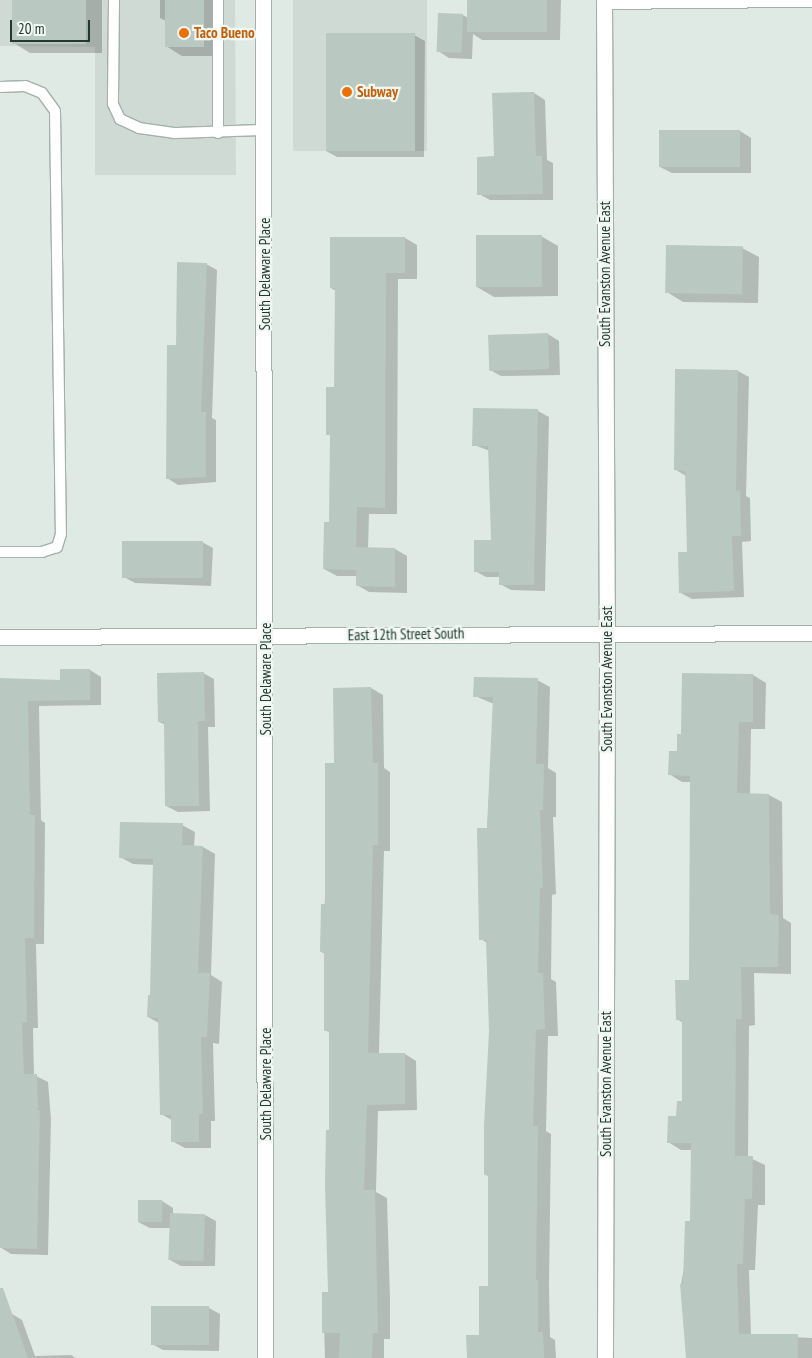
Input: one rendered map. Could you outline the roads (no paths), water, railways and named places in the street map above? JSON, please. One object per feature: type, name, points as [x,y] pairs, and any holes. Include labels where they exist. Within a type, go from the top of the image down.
[{"type":"street","name":"South Delaware Place","points":[[263,0],[266,636],[265,1358]]},
{"type":"street","name":"South Evanston Avenue East","points":[[604,2],[607,632],[605,1358]]},
{"type":"street","name":"East 12th Street South","points":[[0,637],[607,632],[812,633]]},
{"type":"lane","points":[[114,0],[113,104],[120,119],[148,129],[218,133],[264,130]]},
{"type":"lane","points":[[218,0],[218,133]]},
{"type":"lane","points":[[604,2],[812,2]]},
{"type":"lane","points":[[0,87],[25,86],[42,93],[55,112],[61,534],[57,547],[42,552],[0,552]]},
{"type":"place","name":"Taco Bueno","points":[[184,33]]},
{"type":"place","name":"Subway","points":[[347,92]]}]
